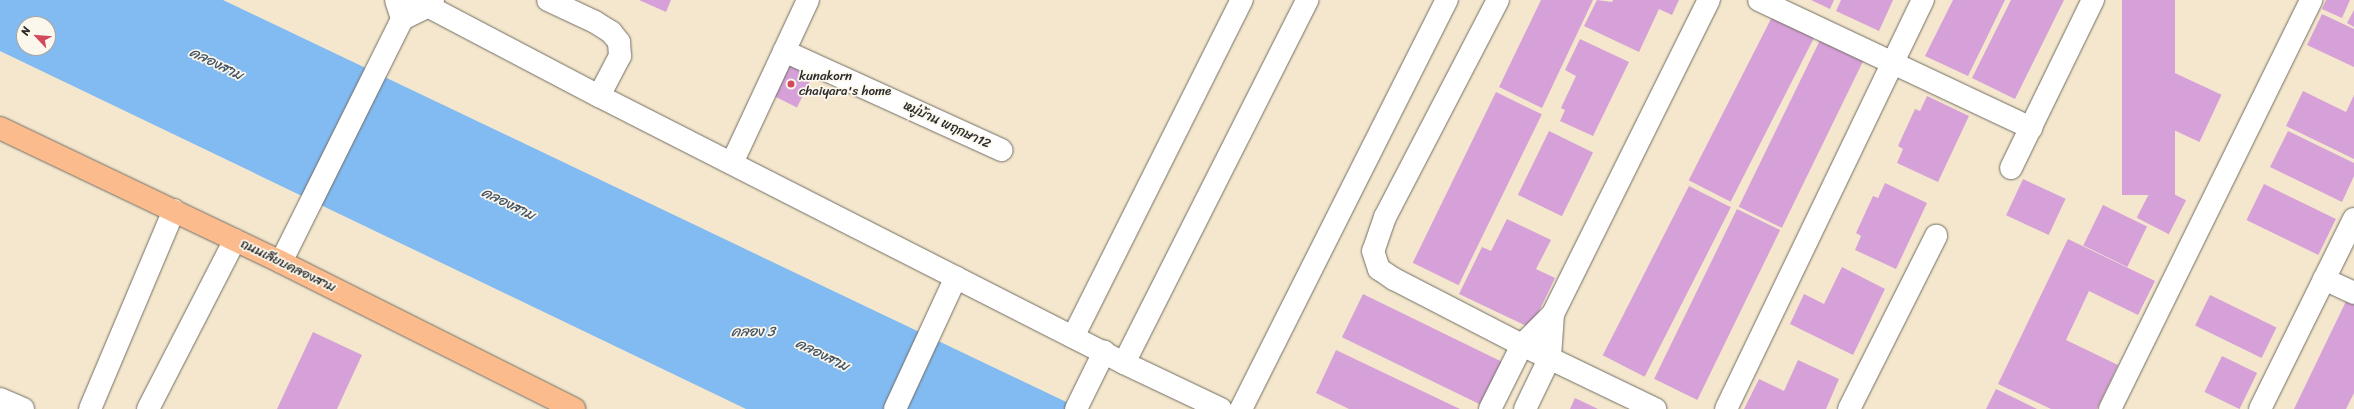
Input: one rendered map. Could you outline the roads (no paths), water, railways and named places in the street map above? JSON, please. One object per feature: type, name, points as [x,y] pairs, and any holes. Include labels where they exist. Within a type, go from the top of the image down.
[{"type":"main road","name":"ถนนเลียบคลองสาม","points":[[0,128],[281,262],[574,409]]},
{"type":"street","points":[[548,0],[595,22],[611,32],[619,42],[620,56],[599,96]]},
{"type":"street","points":[[732,163],[808,0]]},
{"type":"street","points":[[1073,337],[1242,0]]},
{"type":"street","points":[[1124,363],[1307,0]]},
{"type":"street","points":[[1241,409],[1447,0]]},
{"type":"street","points":[[1498,0],[1385,217],[1373,251],[1379,269],[1394,279],[1522,345],[1550,357],[1655,409]]},
{"type":"street","points":[[1490,409],[1522,345],[1553,314],[1709,0]]},
{"type":"street","points":[[1759,0],[2030,128]]},
{"type":"street","points":[[1726,409],[1923,0]]},
{"type":"street","points":[[2011,168],[2093,0]]},
{"type":"street","points":[[2110,409],[2311,0]]},
{"type":"street","points":[[281,262],[310,206],[397,18],[426,2],[599,96],[1124,363],[1221,409]]},
{"type":"street","name":"หมู่บ้าน พฤกษา12","points":[[784,51],[1000,150]]},
{"type":"street","points":[[90,409],[174,210]]},
{"type":"street","points":[[2260,409],[2354,219]]},
{"type":"street","points":[[1849,409],[1936,236]]},
{"type":"street","points":[[148,409],[235,240]]},
{"type":"street","points":[[895,409],[956,277]]},
{"type":"street","points":[[2324,279],[2354,293]]},
{"type":"street","points":[[1525,409],[1550,357],[1553,314]]},
{"type":"street","points":[[1079,402],[1104,352]]},
{"type":"street","points":[[0,399],[23,409]]},
{"type":"water","name":"คลอง 3","points":[[0,0],[223,0],[1081,409],[746,409],[0,51]]},
{"type":"place","name":"kunakorn chaiyara's home","points":[[791,84]]},
{"type":"water label","name":"คลองสาม","points":[[216,64]]},
{"type":"water label","name":"คลองสาม","points":[[508,204]]},
{"type":"water label","name":"คลองสาม","points":[[822,355]]}]
